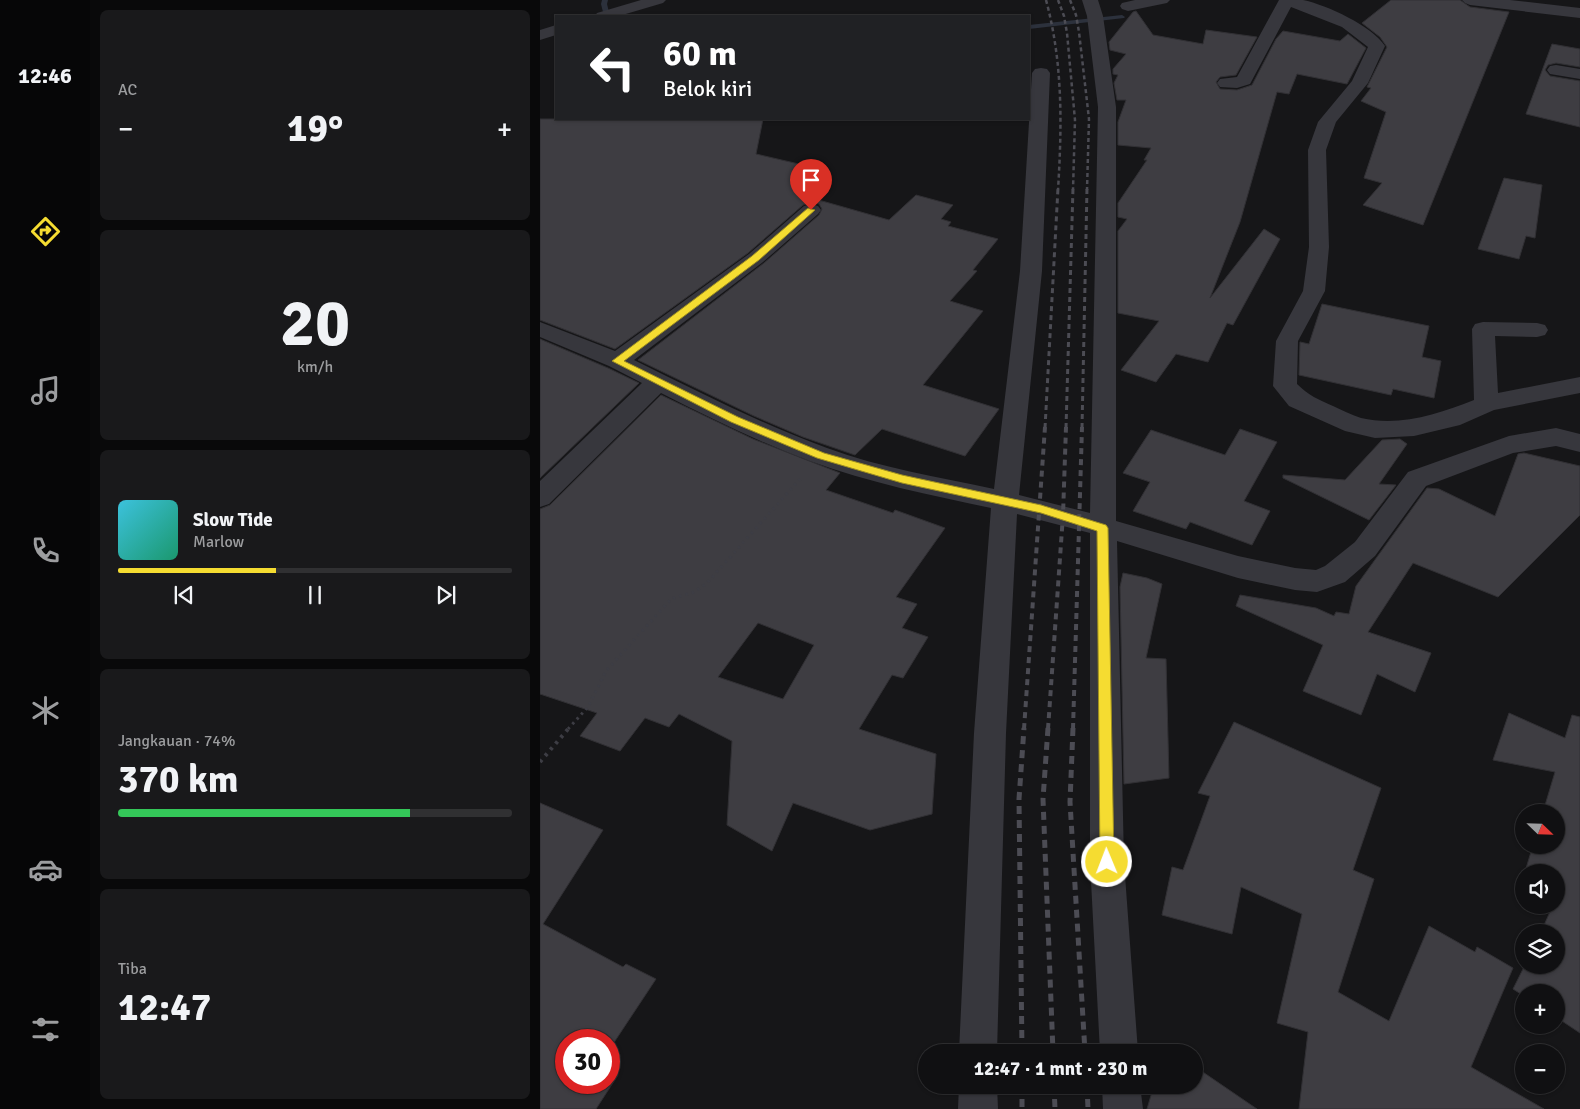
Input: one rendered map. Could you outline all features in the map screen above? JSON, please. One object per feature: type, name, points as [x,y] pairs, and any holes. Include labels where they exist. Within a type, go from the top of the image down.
[{"type":"street","points":[[610,14],[658,0]]},
{"type":"street","points":[[1128,6],[1162,0]]},
{"type":"street","points":[[1470,0],[1580,13]]},
{"type":"street","points":[[1226,83],[1236,83],[1244,80],[1285,4],[1356,28],[1372,39],[1377,46],[1370,66],[1361,80],[1332,112],[1321,134],[1317,150],[1318,247],[1314,291],[1287,342],[1285,386],[1298,400],[1354,425],[1393,429],[1455,423],[1486,404],[1580,385]]},
{"type":"street","points":[[1094,14],[1107,107],[1102,528],[1107,862],[1118,1044]]},
{"type":"street","points":[[540,35],[555,30]]},
{"type":"street","points":[[1556,70],[1580,74]]},
{"type":"street","points":[[978,1044],[990,733],[1004,502],[1031,271],[1041,73]]},
{"type":"street","points":[[617,361],[756,258],[811,210]]},
{"type":"street","points":[[540,329],[617,361],[735,420],[820,456],[902,479],[1056,513],[1238,567],[1295,579],[1317,581],[1335,574],[1365,549],[1417,480],[1481,450],[1556,437],[1580,443]]},
{"type":"street","points":[[1486,404],[1483,329],[1537,330]]},
{"type":"street","points":[[540,497],[659,381]]},
{"type":"street","points":[[1455,423],[1481,450]]},
{"type":"street","points":[[978,1094],[978,1109]]},
{"type":"street","points":[[1122,1094],[1123,1109]]},
{"type":"path","points":[[540,762],[588,706],[606,671],[671,599],[694,592],[706,584],[820,456]]},
{"type":"building","points":[[1391,0],[1460,0],[1470,7],[1509,12],[1423,225],[1363,205],[1382,183],[1364,178],[1386,112],[1361,101],[1371,88],[1367,87],[1387,47],[1380,37],[1362,23]]},
{"type":"building","points":[[1136,11],[1153,35],[1203,44],[1206,30],[1257,37],[1236,75],[1220,77],[1216,82],[1220,89],[1237,90],[1252,85],[1276,39],[1283,31],[1340,41],[1348,34],[1366,48],[1347,84],[1297,74],[1289,94],[1277,92],[1240,222],[1210,298],[1264,229],[1280,239],[1233,325],[1227,323],[1208,362],[1176,354],[1156,382],[1121,370],[1159,321],[1118,313],[1118,231],[1127,219],[1118,217],[1118,203],[1147,160],[1144,160],[1151,148],[1118,145],[1118,122],[1126,100],[1117,100],[1114,83],[1118,75],[1113,74],[1113,69],[1126,54],[1110,50],[1109,42],[1133,12]]},
{"type":"building","points":[[1552,44],[1580,49],[1580,67],[1556,63],[1548,65],[1545,70],[1550,76],[1580,81],[1580,127],[1526,114]]},
{"type":"building","points":[[540,119],[763,120],[756,154],[816,168],[803,181],[820,187],[808,197],[889,220],[916,195],[953,205],[941,219],[951,222],[948,226],[998,239],[973,270],[977,271],[950,301],[983,311],[923,385],[999,409],[965,456],[882,429],[855,455],[803,437],[754,416],[638,360],[764,263],[819,215],[822,209],[819,204],[812,202],[803,205],[748,253],[615,349],[540,320]]},
{"type":"building","points":[[1504,178],[1542,185],[1535,238],[1526,236],[1519,259],[1478,249]]},
{"type":"building","points":[[1322,304],[1429,326],[1422,357],[1441,361],[1434,398],[1393,389],[1391,395],[1299,375],[1300,342],[1309,344]]},
{"type":"building","points":[[540,339],[639,383],[540,478]]},
{"type":"building","points":[[661,395],[753,439],[840,473],[826,490],[893,513],[895,510],[945,528],[896,597],[917,604],[902,628],[928,637],[903,678],[892,675],[859,729],[936,754],[932,814],[870,830],[793,803],[772,851],[727,825],[732,741],[679,714],[669,727],[645,718],[620,751],[580,736],[597,713],[540,694],[540,509],[550,505]],"holes":[[[758,623],[814,645],[783,699],[718,677]]]},
{"type":"building","points":[[1240,429],[1277,442],[1244,501],[1270,511],[1252,545],[1190,522],[1186,529],[1133,511],[1150,482],[1123,473],[1151,430],[1225,455]]},
{"type":"building","points":[[1400,439],[1407,444],[1379,484],[1396,485],[1369,520],[1283,478],[1283,475],[1345,480],[1382,440]]},
{"type":"building","points":[[1524,453],[1580,466],[1580,515],[1498,597],[1413,563],[1368,632],[1431,653],[1415,692],[1377,674],[1361,715],[1303,691],[1323,645],[1236,606],[1240,595],[1316,608],[1334,616],[1336,612],[1349,614],[1356,586],[1427,488],[1439,489],[1495,516],[1518,454]]},
{"type":"building","points":[[1123,573],[1147,578],[1162,584],[1146,658],[1166,659],[1169,778],[1124,784],[1120,587]]},
{"type":"building","points":[[1509,713],[1565,738],[1572,715],[1580,717],[1580,1033],[1565,1023],[1565,984],[1516,984],[1520,974],[1565,974],[1565,924],[1545,924],[1549,914],[1565,914],[1565,864],[1527,864],[1530,854],[1565,854],[1565,804],[1545,804],[1555,772],[1493,760]]},
{"type":"building","points":[[1234,722],[1381,788],[1353,870],[1374,879],[1338,992],[1389,1021],[1429,926],[1475,952],[1477,947],[1513,968],[1471,1067],[1544,1109],[1299,1109],[1308,1032],[1277,1023],[1302,914],[1241,887],[1232,934],[1162,915],[1172,867],[1183,870],[1210,796],[1198,793]]},
{"type":"building","points":[[540,803],[603,830],[543,924],[623,967],[626,964],[656,979],[620,1033],[620,1029],[555,1029],[555,1094],[606,1094],[596,1109],[540,1109]]},
{"type":"building","points":[[1203,1072],[1257,1109],[1147,1109],[1151,1094],[1203,1094]]},
{"type":"waterway","points":[[605,0],[607,15]]},
{"type":"waterway","points":[[1030,27],[1122,17]]},
{"type":"railway","points":[[1046,0],[1056,47],[1060,94],[1058,190]]},
{"type":"railway","points":[[1058,0],[1064,16],[1067,33],[1075,120],[1073,190]]},
{"type":"railway","points":[[1070,0],[1076,15],[1079,32],[1089,119],[1087,190]]},
{"type":"railway","points":[[1045,428],[1058,188]]},
{"type":"railway","points":[[1066,428],[1073,188]]},
{"type":"railway","points":[[1082,428],[1087,188]]},
{"type":"railway","points":[[1024,729],[1045,427]]},
{"type":"railway","points":[[1048,729],[1063,515],[1066,427]]},
{"type":"railway","points":[[1073,729],[1082,427]]},
{"type":"railway","points":[[1022,1044],[1019,799],[1024,728]]},
{"type":"railway","points":[[1048,728],[1043,799],[1053,1044]]},
{"type":"railway","points":[[1073,728],[1070,802],[1085,1044]]},
{"type":"railway","points":[[1022,1094],[1022,1109]]},
{"type":"railway","points":[[1054,1094],[1055,1109]]},
{"type":"railway","points":[[1087,1094],[1088,1109]]},
{"type":"route","points":[[811,210],[756,258],[617,361],[735,420],[820,456],[902,479],[1041,509],[1102,528],[1107,862]]}]
